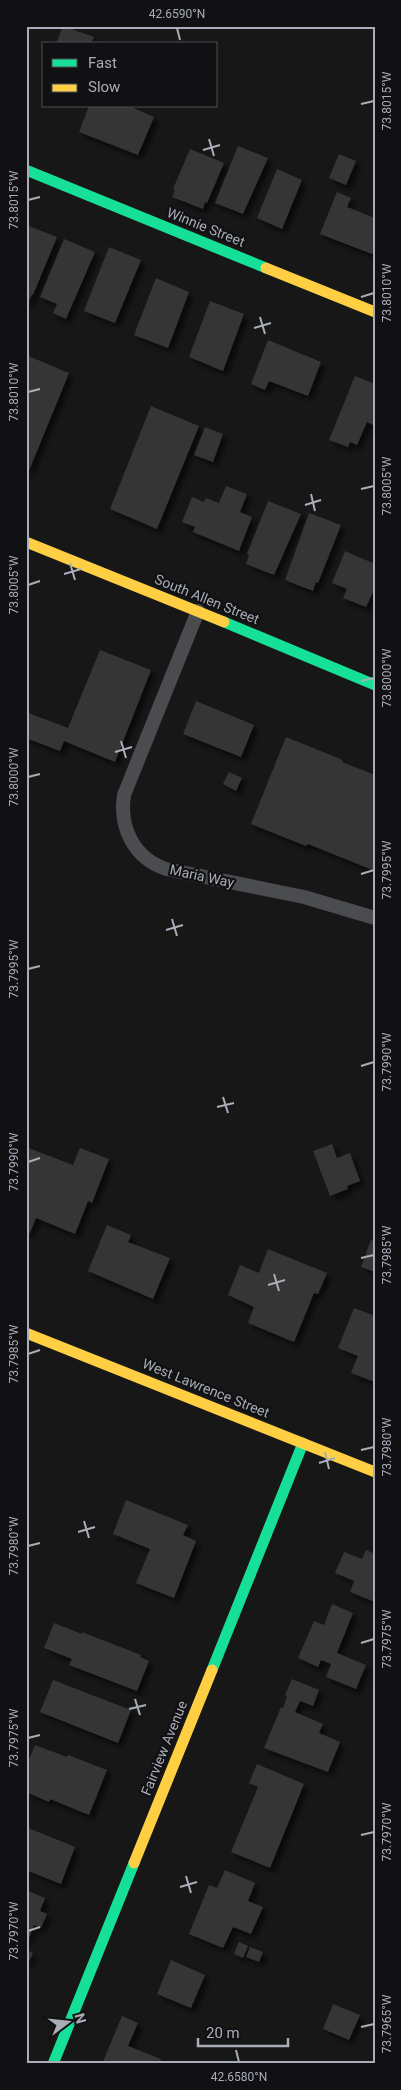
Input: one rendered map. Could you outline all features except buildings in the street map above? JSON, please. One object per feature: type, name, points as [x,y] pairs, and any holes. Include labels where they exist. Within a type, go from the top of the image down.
[{"type":"street","name":"Winnie Street","points":[[26,170],[375,312]]},
{"type":"street","name":"South Allen Street","points":[[26,542],[375,685]]},
{"type":"street","name":"West Lawrence Street","points":[[26,1333],[375,1472]]},
{"type":"street","name":"Fairview Avenue","points":[[53,2064],[303,1443]]},
{"type":"lane","name":"Maria Way","points":[[198,611],[124,795],[124,823],[131,840],[142,855],[166,869],[313,899],[375,918]]},
{"type":"traffic: fast","points":[[26,170],[266,268]]},
{"type":"traffic: fast","points":[[224,622],[375,685]]},
{"type":"traffic: fast","points":[[212,1670],[303,1443]]},
{"type":"traffic: fast","points":[[53,2064],[134,1863]]},
{"type":"traffic: slow","points":[[266,268],[375,312]]},
{"type":"traffic: slow","points":[[26,542],[224,622]]},
{"type":"traffic: slow","points":[[26,1333],[375,1472]]},
{"type":"traffic: slow","points":[[134,1863],[212,1670]]}]
